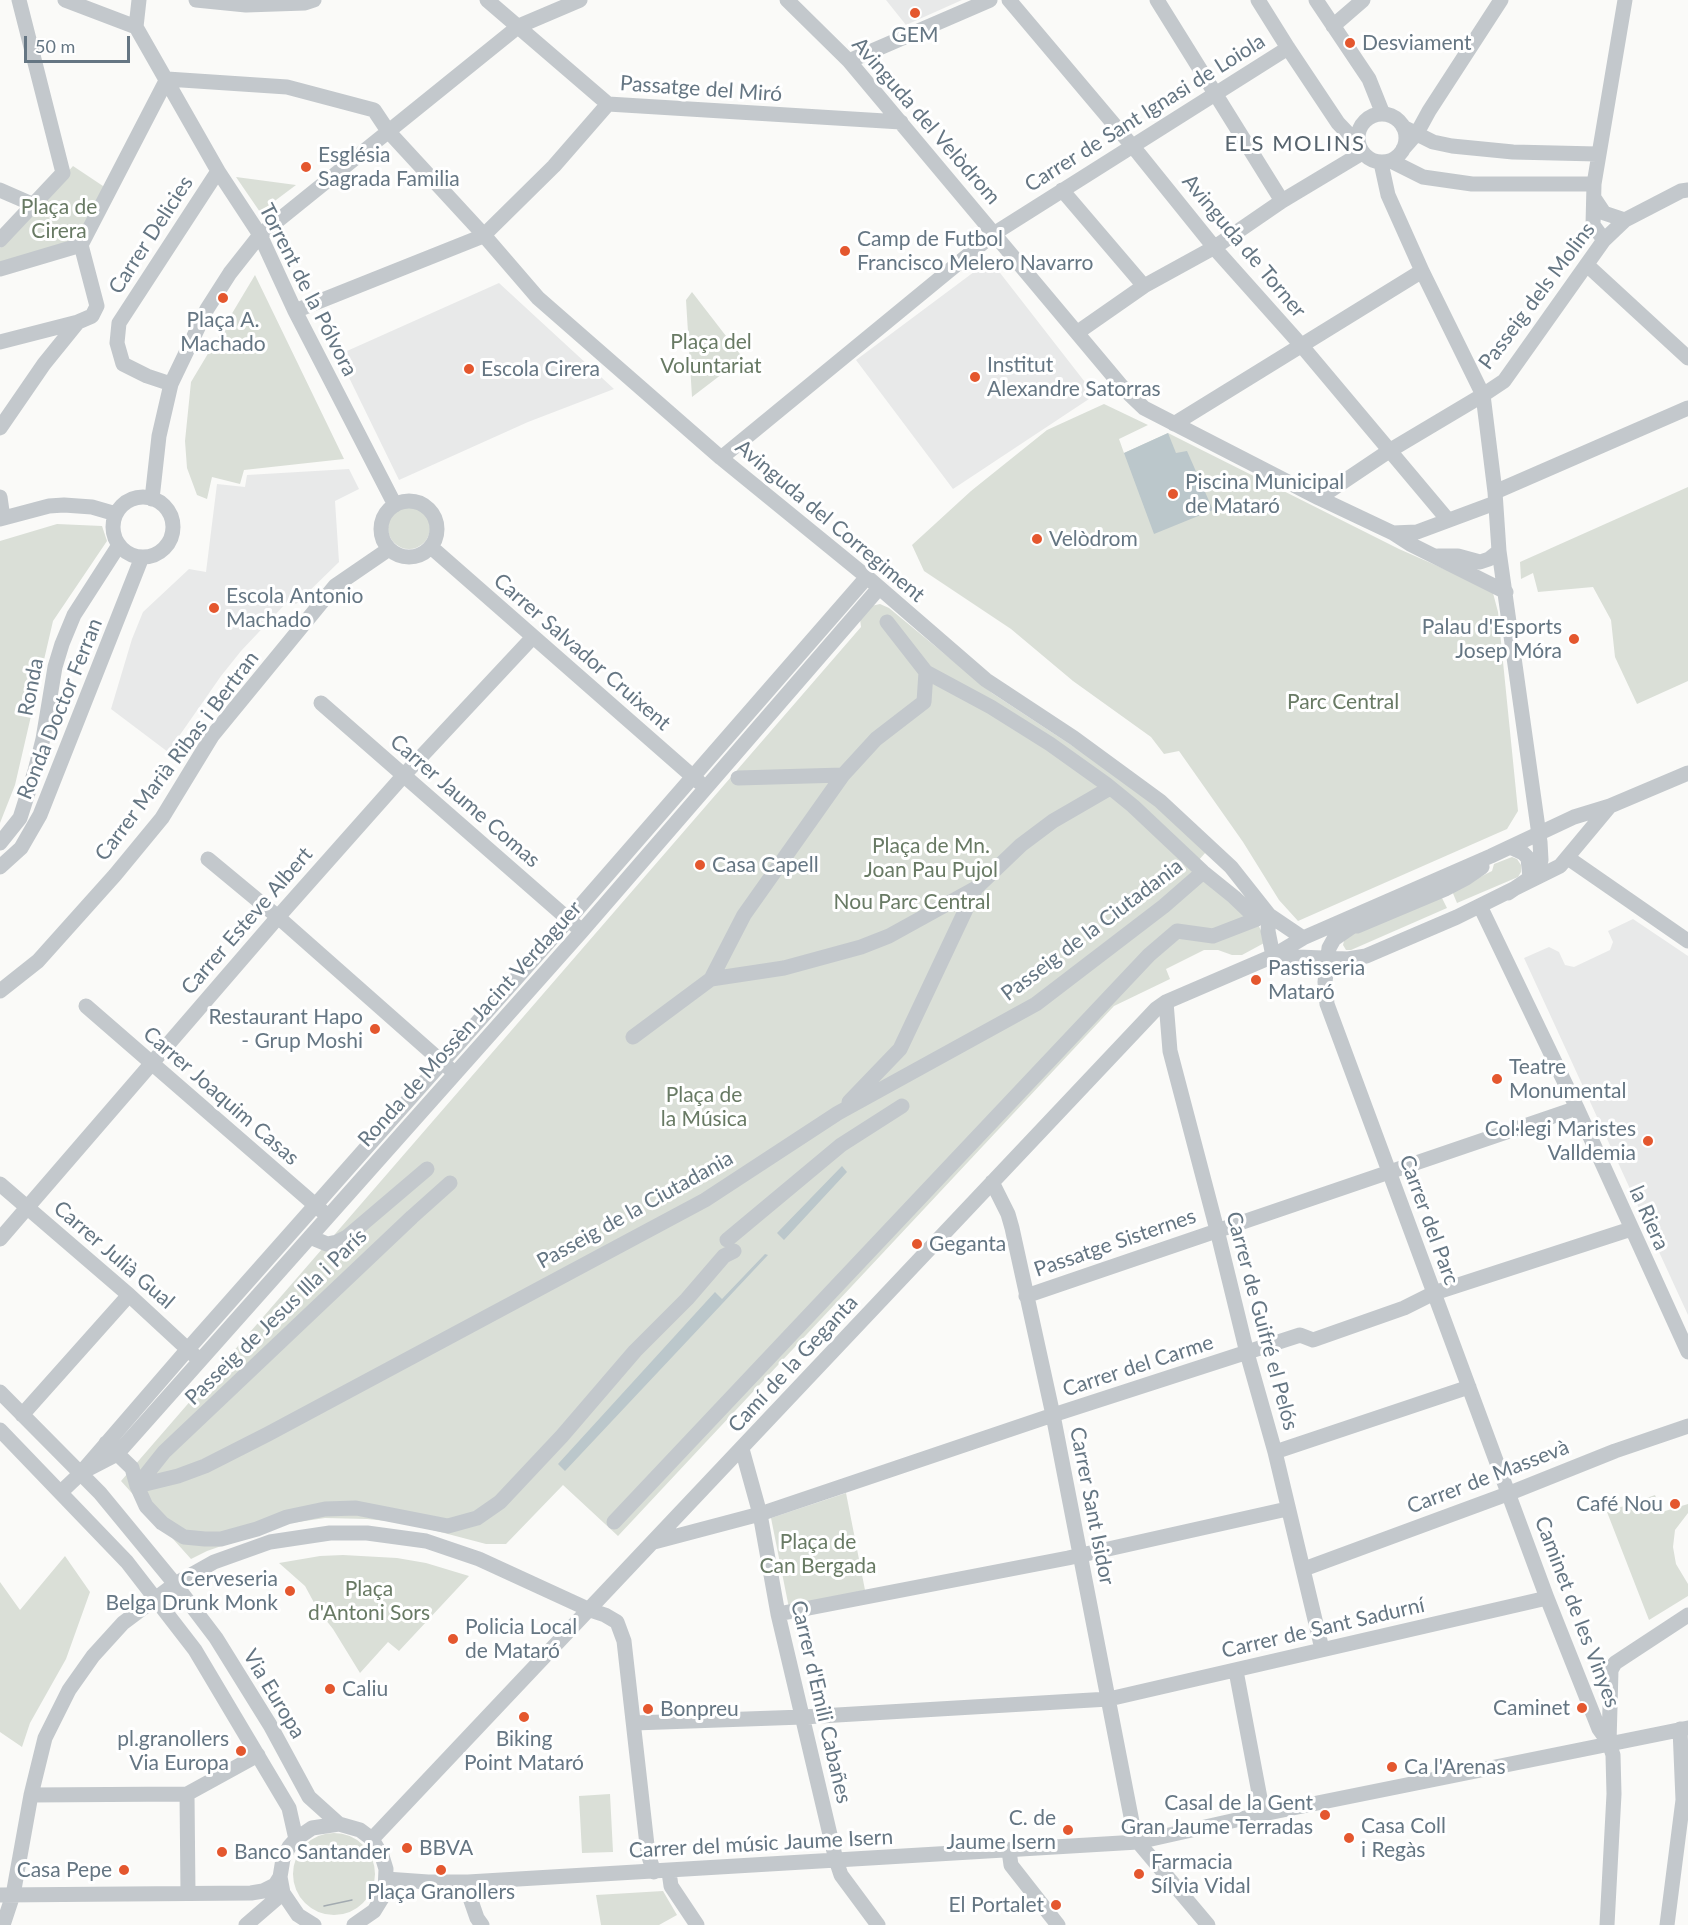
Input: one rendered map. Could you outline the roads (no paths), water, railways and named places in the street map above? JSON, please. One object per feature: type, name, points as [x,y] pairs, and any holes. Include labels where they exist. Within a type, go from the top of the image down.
[{"type":"street","points":[[0,240],[63,173],[19,0]]},
{"type":"street","points":[[64,0],[136,27],[139,0]]},
{"type":"street","points":[[196,0],[246,5],[277,5],[314,0]]},
{"type":"street","points":[[487,0],[608,104]]},
{"type":"street","points":[[152,499],[159,436],[171,384],[207,309],[230,273],[260,235],[519,26],[579,0]]},
{"type":"street","name":"Avinguda del Velòdrom","points":[[787,0],[849,61],[1125,390],[1144,408],[1319,498],[1393,532],[1410,544],[1506,592]]},
{"type":"street","points":[[849,61],[990,0]]},
{"type":"street","name":"Avinguda de Torner","points":[[1009,0],[1215,247],[1448,520]]},
{"type":"street","points":[[1157,0],[1282,201]]},
{"type":"street","points":[[1258,0],[1338,123],[1368,158],[1386,162],[1423,177],[1472,184],[1594,191]]},
{"type":"street","points":[[1316,0],[1369,79],[1383,114]]},
{"type":"street","points":[[1333,26],[1363,0]]},
{"type":"street","points":[[1386,162],[1403,149],[1410,130],[1429,111],[1501,0]]},
{"type":"street","points":[[1604,240],[1593,225],[1597,154],[1625,0]]},
{"type":"street","name":"Torrent de la Pólvora","points":[[136,27],[218,171],[260,235],[295,311],[395,505]]},
{"type":"street","name":"Carrer de Sant Ignasi de Loiola","points":[[721,458],[995,233],[1288,48]]},
{"type":"street","points":[[0,428],[6,409],[97,306],[81,245],[167,79]]},
{"type":"street","name":"Avinguda del Corregiment","points":[[167,79],[287,87],[374,110],[388,131],[538,298],[721,458],[867,577],[986,680],[1074,738],[1160,801],[1230,867],[1269,915],[1303,938]]},
{"type":"street","name":"Passatge del Miró","points":[[483,236],[554,166],[608,104],[901,122]]},
{"type":"street","points":[[1360,148],[1359,128],[1367,119],[1383,114],[1398,120],[1410,130],[1433,142],[1452,146],[1513,152],[1597,154]]},
{"type":"street","points":[[1078,332],[1144,286],[1215,247],[1360,148]]},
{"type":"street","points":[[1386,162],[1388,195],[1483,396],[1499,551],[1541,860],[1538,870],[1508,893]]},
{"type":"street","name":"Carrer Delicies","points":[[171,384],[147,376],[123,364],[117,344],[119,323],[218,171]]},
{"type":"street","points":[[0,190],[32,204]]},
{"type":"street","points":[[1062,190],[1144,286]]},
{"type":"street","name":"Passeig dels Molins","points":[[1319,498],[1389,451],[1483,396],[1504,381],[1604,240],[1624,220],[1681,191],[1688,190]]},
{"type":"street","points":[[1594,191],[1604,213],[1624,220]]},
{"type":"street","points":[[295,311],[483,236]]},
{"type":"street","points":[[0,269],[81,245]]},
{"type":"street","points":[[1587,265],[1688,358]]},
{"type":"street","points":[[1174,424],[1422,271]]},
{"type":"street","points":[[0,342],[85,319]]},
{"type":"street","points":[[1393,532],[1417,532],[1448,520],[1688,408]]},
{"type":"street","points":[[0,497],[1,518],[40,508],[64,505],[92,507],[116,514]]},
{"type":"street","points":[[135,499],[152,499],[167,509],[173,528],[171,538],[165,548],[157,554],[142,557],[129,553],[119,545],[113,525],[116,514],[125,504],[135,499]]},
{"type":"street","points":[[404,502],[423,505],[435,519],[437,529],[436,539],[431,547],[415,557],[396,554],[389,549],[381,534],[384,517],[395,505],[404,502]]},
{"type":"street","name":"Ronda","points":[[0,843],[20,818],[35,771],[43,739],[55,667],[62,644],[74,615],[119,545]]},
{"type":"street","name":"Carrer Salvador Cruixent","points":[[431,547],[706,788]]},
{"type":"street","name":"Carrer Marià Ribas i Bertran","points":[[0,992],[38,961],[162,818],[213,736],[335,586],[389,549]]},
{"type":"street","name":"Avinguda del Velòdrom","points":[[1435,556],[1458,556],[1480,562],[1489,559],[1499,551]]},
{"type":"street","name":"Ronda Doctor Ferran","points":[[0,867],[21,848],[40,815],[142,557]]},
{"type":"street","name":"Ronda de Mossèn Jacint Verdaguer","points":[[111,1448],[188,1349],[568,920],[867,577]]},
{"type":"street","name":"Ronda de Mossèn Jacint Verdaguer","points":[[62,1492],[111,1448],[199,1360],[582,931],[879,588]]},
{"type":"street","points":[[614,1522],[1149,955],[1178,931],[1213,936],[1257,919],[1133,806],[1110,788],[1050,744],[991,707],[926,672],[887,622]]},
{"type":"street","name":"Carrer Esteve Albert","points":[[0,1239],[278,917],[533,637]]},
{"type":"street","points":[[633,1036],[711,979],[744,915],[843,775],[876,740],[924,702],[926,672]]},
{"type":"street","name":"Carrer Jaume Comas","points":[[321,703],[582,931]]},
{"type":"street","points":[[1328,958],[1329,948],[1334,939],[1395,897],[1574,818],[1610,806],[1688,773]]},
{"type":"street","points":[[738,778],[843,775]]},
{"type":"street","points":[[711,979],[784,968],[861,947],[889,936],[976,888],[1022,845],[1053,821],[1110,788]]},
{"type":"street","points":[[1269,915],[1268,931],[1273,956],[1348,959],[1366,956],[1480,906],[1548,873],[1568,858],[1610,806]]},
{"type":"street","points":[[1510,847],[1528,858],[1530,878]]},
{"type":"street","points":[[1346,931],[1466,878],[1481,868],[1491,856]]},
{"type":"street","points":[[1568,858],[1688,941]]},
{"type":"street","points":[[208,859],[278,917],[454,1073]]},
{"type":"street","name":"Passeig de la Ciutadania","points":[[137,1486],[178,1476],[205,1466],[705,1200],[838,1113],[1036,1004],[1164,906],[1203,872]]},
{"type":"street","points":[[838,1113],[900,1049],[976,888]]},
{"type":"street","name":"Camí de la Geganta","points":[[372,1839],[1149,1015],[1166,1002],[1273,956],[1303,938],[1395,897]]},
{"type":"street","name":"la Riera","points":[[1480,906],[1577,1108],[1688,1352]]},
{"type":"street","name":"Carrer del Parc","points":[[1328,958],[1325,982],[1327,1004],[1510,1493]]},
{"type":"street","name":"Carrer de Guifré el Pelós","points":[[1166,1002],[1170,1051],[1247,1353],[1275,1452],[1322,1649]]},
{"type":"street","name":"Carrer Joaquim Casas","points":[[86,1006],[328,1216]]},
{"type":"street","points":[[111,1448],[132,1468],[146,1506],[162,1522],[184,1537],[221,1539],[257,1529],[287,1517],[325,1509],[356,1508],[448,1526],[477,1518],[500,1502],[562,1436],[635,1350],[687,1299],[730,1246],[841,1145],[902,1106]]},
{"type":"street","name":"Passatge Sisternes","points":[[1026,1296],[1577,1108]]},
{"type":"street","points":[[310,1237],[327,1244],[347,1237],[427,1169]]},
{"type":"street","name":"Carrer Sant Isidor","points":[[992,1182],[1010,1221],[1053,1415],[1131,1818],[1138,1842]]},
{"type":"street","name":"Passeig de Jesus Illa i París","points":[[137,1486],[164,1452],[411,1217],[450,1183]]},
{"type":"street","name":"Carrer Julià Gual","points":[[0,1184],[129,1295],[199,1360]]},
{"type":"street","name":"Carrer del Carme","points":[[653,1542],[760,1514],[1300,1335],[1313,1340],[1404,1308],[1434,1293],[1631,1229]]},
{"type":"street","points":[[22,1415],[129,1295]]},
{"type":"street","points":[[1275,1452],[1469,1387]]},
{"type":"street","name":"Via Europa","points":[[0,1392],[80,1474],[142,1543],[175,1584],[216,1638],[270,1725],[309,1797],[339,1824]]},
{"type":"street","name":"Carrer de Massevà","points":[[1304,1569],[1688,1425]]},
{"type":"street","points":[[0,1430],[127,1562],[195,1650],[289,1808],[296,1839]]},
{"type":"street","name":"Carrer d'Emili Cabañes","points":[[742,1449],[760,1514],[778,1614],[836,1860],[841,1875],[879,1925]]},
{"type":"street","name":"Caminet de les Vinyes","points":[[1510,1493],[1547,1598],[1599,1729],[1609,1743]]},
{"type":"street","points":[[778,1614],[1079,1556],[1287,1509]]},
{"type":"street","points":[[3,1925],[7,1895],[45,1738],[69,1690],[93,1656],[123,1623],[175,1584],[214,1562],[270,1542],[330,1533],[367,1533],[426,1541],[479,1559],[617,1622],[624,1641],[648,1854],[697,1925]]},
{"type":"street","name":"Carrer de Sant Sadurní","points":[[634,1723],[803,1717],[1109,1699],[1547,1598]]},
{"type":"street","points":[[1607,1925],[1615,1763],[1609,1743],[1611,1670],[1615,1663],[1688,1614]]},
{"type":"street","points":[[1236,1671],[1263,1814]]},
{"type":"street","points":[[1667,1925],[1683,1800],[1684,1728]]},
{"type":"street","name":"Carrer del músic Jaume Isern","points":[[386,1879],[468,1882],[1138,1842],[1263,1814],[1684,1728]]},
{"type":"street","points":[[31,1796],[187,1794],[258,1755]]},
{"type":"street","points":[[187,1794],[188,1893]]},
{"type":"street","points":[[7,1895],[262,1891],[275,1885],[280,1877],[284,1856],[296,1839],[312,1828],[339,1824],[360,1830],[372,1839],[382,1856],[386,1879],[382,1898],[374,1911],[354,1925]]},
{"type":"street","points":[[1138,1842],[1208,1925]]},
{"type":"street","points":[[1010,1851],[1011,1865],[1058,1925]]},
{"type":"street","points":[[280,1877],[283,1893],[298,1915],[314,1925]]},
{"type":"street","points":[[468,1882],[469,1894],[477,1918],[482,1925]]},
{"type":"street","points":[[246,1925],[283,1893]]},
{"type":"tram line","points":[[324,1906],[352,1900]]},
{"type":"place","name":"GEM","points":[[915,13]]},
{"type":"place","name":"Desviament","points":[[1350,43]]},
{"type":"place","name":"Església Sagrada Familia","points":[[306,167]]},
{"type":"place","name":"Camp de Futbol Francisco Melero Navarro","points":[[845,251]]},
{"type":"place","name":"Plaça A. Machado","points":[[223,298]]},
{"type":"place","name":"Escola Cirera","points":[[469,369]]},
{"type":"place","name":"Institut Alexandre Satorras","points":[[975,377]]},
{"type":"place","name":"Piscina Municipal de Mataró","points":[[1173,494]]},
{"type":"place","name":"Velòdrom","points":[[1037,539]]},
{"type":"place","name":"Escola Antonio Machado","points":[[214,608]]},
{"type":"place","name":"Palau d'Esports Josep Móra","points":[[1574,639]]},
{"type":"place","name":"Casa Capell","points":[[700,865]]},
{"type":"place","name":"Pastisseria Mataró","points":[[1256,980]]},
{"type":"place","name":"Restaurant Hapo - Grup Moshi","points":[[375,1029]]},
{"type":"place","name":"Teatre Monumental","points":[[1497,1079]]},
{"type":"place","name":"Col·legi Maristes Valldemia","points":[[1648,1141]]},
{"type":"place","name":"Geganta","points":[[917,1244]]},
{"type":"place","name":"Café Nou","points":[[1675,1504]]},
{"type":"place","name":"Cerveseria Belga Drunk Monk","points":[[290,1591]]},
{"type":"place","name":"Policia Local de Mataró","points":[[453,1639]]},
{"type":"place","name":"Caliu","points":[[330,1689]]},
{"type":"place","name":"Caminet","points":[[1582,1708]]},
{"type":"place","name":"Bonpreu","points":[[648,1709]]},
{"type":"place","name":"Biking Point Mataró","points":[[524,1717]]},
{"type":"place","name":"pl.granollers Via Europa","points":[[241,1751]]},
{"type":"place","name":"Ca l'Arenas","points":[[1392,1767]]},
{"type":"place","name":"Casal de la Gent Gran Jaume Terradas","points":[[1325,1815]]},
{"type":"place","name":"C. de Jaume Isern","points":[[1068,1830]]},
{"type":"place","name":"Casa Coll i Regàs","points":[[1349,1838]]},
{"type":"place","name":"BBVA","points":[[407,1848]]},
{"type":"place","name":"Banco Santander","points":[[222,1852]]},
{"type":"place","name":"Casa Pepe","points":[[124,1870]]},
{"type":"place","name":"Plaça Granollers","points":[[441,1870]]},
{"type":"place","name":"Farmacia Sílvia Vidal","points":[[1139,1874]]},
{"type":"place","name":"El Portalet","points":[[1056,1905]]},
{"type":"district","name":"ELS MOLINS","points":[[1295,144]]},
{"type":"park label","name":"Plaça de Cirera","points":[[59,219]]},
{"type":"park label","name":"Plaça del Voluntariat","points":[[711,354]]},
{"type":"park label","name":"Parc Central","points":[[1343,702]]},
{"type":"park label","name":"Plaça de Mn. Joan Pau Pujol","points":[[931,858]]},
{"type":"park label","name":"Nou Parc Central","points":[[912,902]]},
{"type":"park label","name":"Plaça de la Música","points":[[704,1107]]},
{"type":"park label","name":"Plaça de Can Bergada","points":[[818,1554]]},
{"type":"park label","name":"Plaça d'Antoni Sors","points":[[369,1601]]}]
